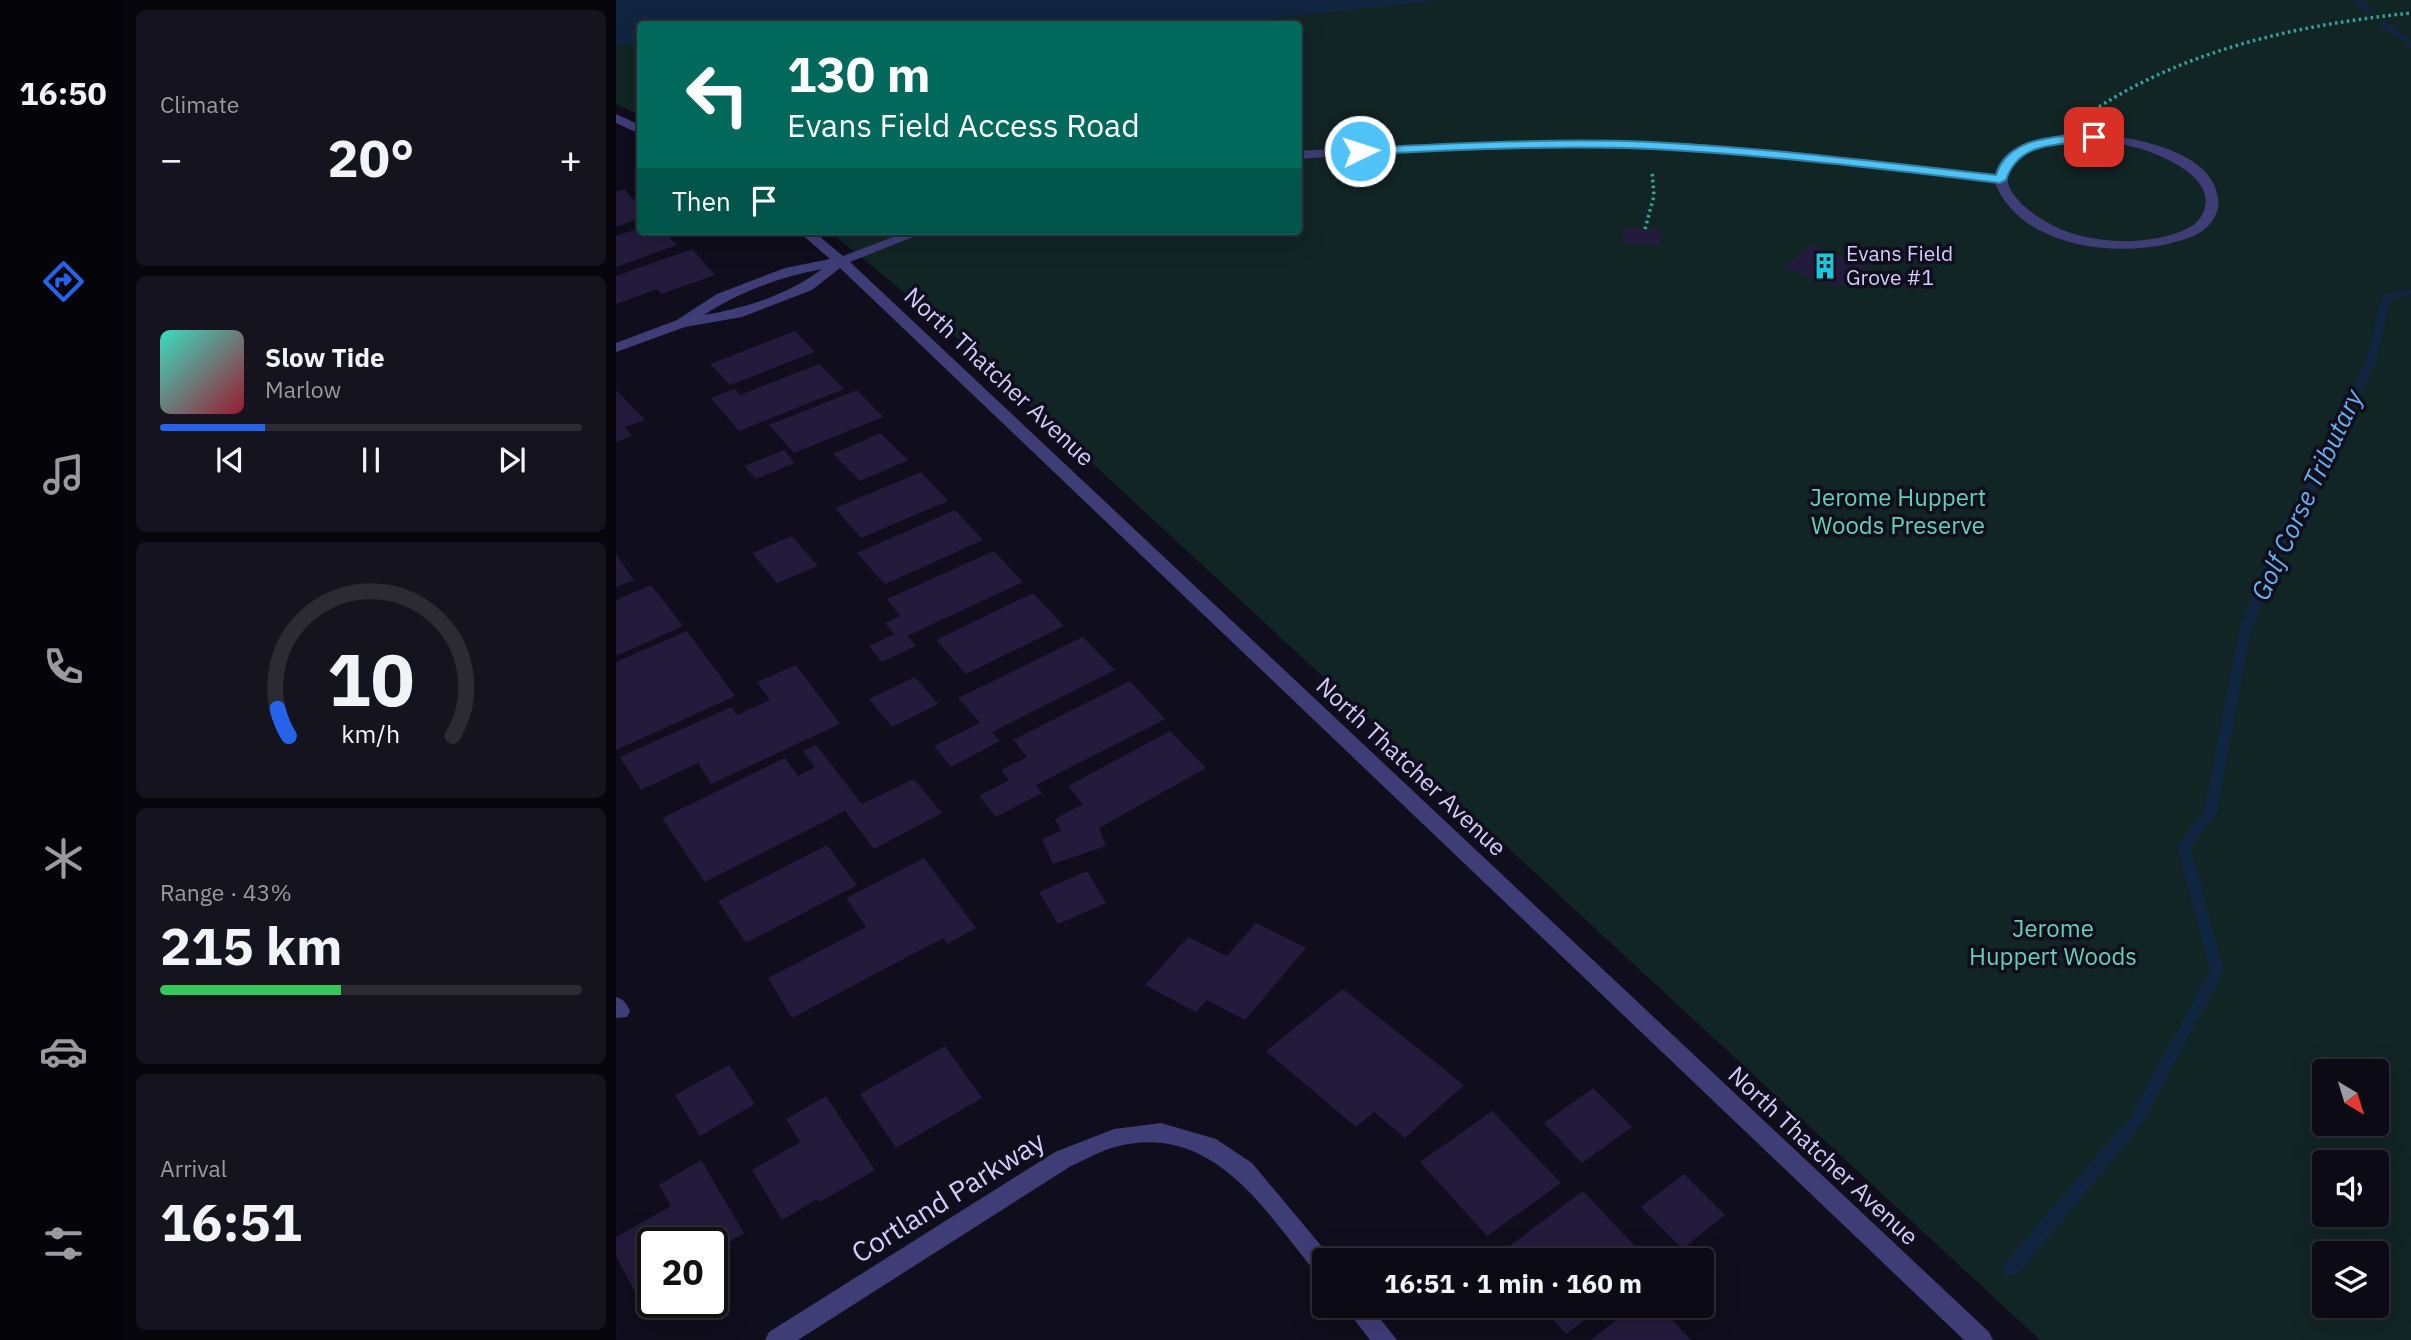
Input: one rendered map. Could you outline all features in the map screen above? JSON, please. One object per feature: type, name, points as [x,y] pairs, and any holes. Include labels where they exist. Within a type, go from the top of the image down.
[{"type":"street","points":[[616,118],[637,128]]},
{"type":"street","points":[[2094,137],[2138,143],[2169,154],[2194,169],[2209,187],[2214,205],[2206,221],[2186,235],[2157,243],[2122,245],[2085,240],[2051,230],[2024,215],[2006,198],[2000,180],[2005,164],[2020,151],[2043,142],[2094,137]]},
{"type":"street","points":[[1302,155],[1486,145],[1650,146],[1791,155],[2000,180]]},
{"type":"street","name":"North Thatcher Avenue","points":[[810,235],[841,261],[1981,1340]]},
{"type":"street","points":[[682,323],[722,297],[790,271],[841,261],[909,235]]},
{"type":"street","points":[[616,348],[682,323],[737,314],[807,287],[841,261]]},
{"type":"street","name":"Cortland Parkway","points":[[777,1340],[1063,1159],[1114,1138],[1161,1132],[1208,1146],[1244,1170],[1312,1251]]},
{"type":"street","points":[[1366,1318],[1385,1340]]},
{"type":"path","points":[[2094,137],[2088,116],[2175,65],[2296,30],[2411,12]]},
{"type":"path","points":[[1645,229],[1654,197],[1650,146]]},
{"type":"green space","name":"Jerome Huppert Woods","points":[[616,0],[2411,0],[2411,1340],[2040,1340],[932,315],[834,235],[1302,235],[1302,21],[637,21],[637,114],[616,104]]},
{"type":"water","points":[[616,0],[1443,0],[1248,21],[637,21],[637,45],[616,44]]},
{"type":"building","points":[[624,189],[637,203],[637,219],[616,227],[616,192]]},
{"type":"building","points":[[1626,227],[1663,231],[1658,246],[1620,242]]},
{"type":"building","points":[[637,229],[637,235],[667,235],[677,245],[616,267],[616,236]]},
{"type":"building","name":"Evans Field Grove #1","points":[[1811,245],[1866,266],[1839,288],[1784,267]]},
{"type":"building","points":[[692,249],[715,275],[661,294],[657,289],[616,304],[616,276]]},
{"type":"building","points":[[795,331],[815,352],[730,385],[710,364]]},
{"type":"building","points":[[819,364],[844,389],[739,431],[711,398],[735,389],[740,395]]},
{"type":"building","points":[[616,390],[645,420],[625,427],[632,436],[616,442]]},
{"type":"building","points":[[857,390],[883,417],[794,453],[769,425]]},
{"type":"building","points":[[880,433],[908,460],[860,481],[833,454]]},
{"type":"building","points":[[784,450],[795,463],[756,479],[744,466]]},
{"type":"building","points":[[921,472],[948,501],[861,538],[835,508]]},
{"type":"building","points":[[955,510],[983,540],[885,584],[857,553]]},
{"type":"building","points":[[792,536],[818,566],[777,583],[752,553]]},
{"type":"building","points":[[994,551],[1023,582],[907,636],[916,646],[882,662],[869,646],[894,634],[885,623],[900,616],[887,599]]},
{"type":"building","points":[[616,554],[634,580],[616,587]]},
{"type":"building","points":[[651,585],[683,626],[616,656],[616,600]]},
{"type":"building","points":[[1033,593],[1064,626],[966,674],[936,640]]},
{"type":"building","points":[[687,631],[735,696],[616,750],[616,662]]},
{"type":"building","points":[[1083,637],[1115,670],[992,732],[1000,741],[951,767],[934,746],[980,723],[958,698]]},
{"type":"building","points":[[796,665],[840,724],[711,784],[698,763],[641,790],[620,757],[731,707],[737,715],[770,700],[757,682]]},
{"type":"building","points":[[915,677],[938,704],[892,727],[869,699]]},
{"type":"building","points":[[1130,681],[1165,719],[1036,785],[1042,793],[996,817],[979,796],[1009,780],[1001,770],[1027,757],[1013,740]]},
{"type":"building","points":[[1170,731],[1206,768],[1099,828],[1106,846],[1053,864],[1042,839],[1061,831],[1055,819],[1083,804],[1068,786]]},
{"type":"building","points":[[816,745],[862,804],[914,779],[942,813],[874,849],[845,811],[705,882],[662,818],[785,758],[798,776],[815,767],[803,751]]},
{"type":"building","points":[[827,845],[857,885],[746,943],[718,901]]},
{"type":"building","points":[[924,858],[976,928],[947,944],[943,938],[792,1018],[768,978],[866,927],[846,898]]},
{"type":"building","points":[[1087,871],[1106,903],[1058,924],[1039,892]]},
{"type":"building","points":[[1256,923],[1306,948],[1245,1020],[1207,1000],[1196,1012],[1145,985],[1188,937],[1227,956]]},
{"type":"building","points":[[1343,989],[1464,1085],[1405,1138],[1374,1112],[1356,1127],[1266,1051]]},
{"type":"building","points":[[945,1046],[982,1098],[896,1148],[860,1094]]},
{"type":"building","points":[[729,1065],[755,1104],[700,1136],[675,1095]]},
{"type":"building","points":[[1593,1088],[1632,1127],[1582,1163],[1544,1123]]},
{"type":"building","points":[[826,1096],[875,1170],[820,1202],[817,1199],[782,1220],[752,1170],[800,1142],[786,1119]]},
{"type":"building","points":[[1492,1111],[1561,1183],[1487,1236],[1420,1162]]},
{"type":"building","points":[[701,1160],[744,1233],[728,1242],[728,1227],[637,1227],[637,1296],[616,1256],[616,1237],[671,1206],[659,1185]]},
{"type":"building","points":[[1684,1174],[1725,1215],[1681,1248],[1641,1207]]},
{"type":"building","points":[[1583,1191],[1637,1248],[1509,1248]]},
{"type":"building","points":[[1552,1318],[1587,1318],[1566,1334]]},
{"type":"building","points":[[1619,1318],[1670,1318],[1691,1340],[1591,1340]]},
{"type":"waterway","name":"Golf Corse Tributary","points":[[2357,0],[2369,11]]},
{"type":"waterway","name":"Golf Corse Tributary","points":[[2383,23],[2411,46]]},
{"type":"waterway","name":"Golf Corse Tributary","points":[[2011,1269],[2135,1122],[2217,971],[2184,846],[2210,812],[2245,630],[2284,531],[2319,474],[2372,358],[2387,296],[2411,292]]},
{"type":"place","name":"Evans Field Grove #1","points":[[1825,266]]},
{"type":"route","points":[[1360,151],[1561,144],[1706,148],[1791,155],[2000,180],[2005,164],[2020,151],[2043,142],[2072,137],[2094,137]]},
{"type":"park label","name":"Jerome Huppert Woods Preserve","points":[[1898,512]]}]
